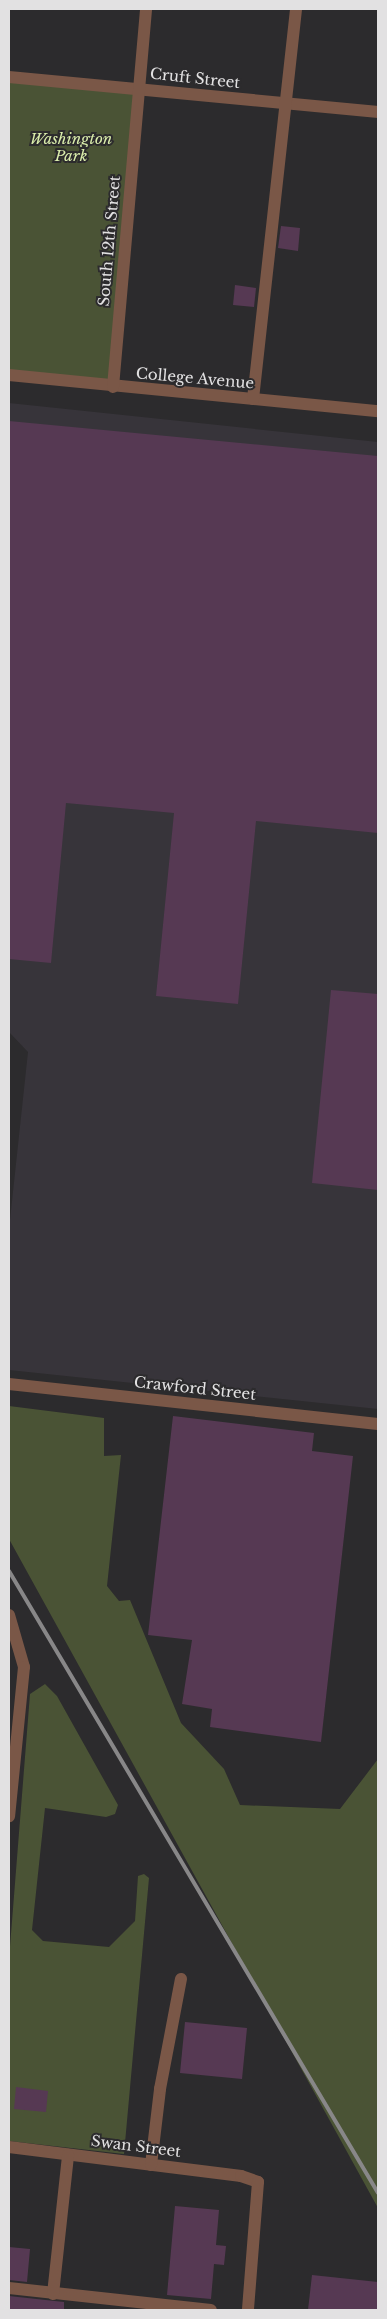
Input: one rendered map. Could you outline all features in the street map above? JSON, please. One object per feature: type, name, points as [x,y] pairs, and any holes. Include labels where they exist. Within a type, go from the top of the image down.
[{"type":"street","name":"South 12th Street","points":[[113,386],[146,9]]},
{"type":"street","points":[[253,399],[296,9]]},
{"type":"street","name":"Cruft Street","points":[[9,77],[378,112]]},
{"type":"street","name":"College Avenue","points":[[9,375],[378,411]]},
{"type":"street","name":"Crawford Street","points":[[9,1384],[378,1424]]},
{"type":"street","points":[[9,1615],[24,1667],[9,1816]]},
{"type":"street","points":[[151,2165],[160,2089],[180,1979]]},
{"type":"street","name":"Swan Street","points":[[9,2147],[241,2176],[258,2182],[248,2310]]},
{"type":"street","points":[[53,2294],[68,2155]]},
{"type":"street","points":[[9,2288],[211,2310]]},
{"type":"shaded area","points":[[9,403],[378,442],[378,1409],[9,1370],[9,1229],[28,1052],[9,1032]]},
{"type":"green space","name":"Washington Park","points":[[9,77],[138,88],[113,387],[9,375]]},
{"type":"green space","points":[[9,1406],[104,1418],[104,1456],[121,1455],[107,1586],[119,1601],[130,1600],[181,1723],[224,1769],[240,1805],[340,1809],[378,1759],[378,2208],[9,1539]]},
{"type":"green space","points":[[45,1684],[57,1696],[118,1805],[115,1814],[106,1817],[45,1808],[32,1930],[43,1941],[109,1947],[135,1921],[138,1876],[144,1874],[149,1878],[124,2154],[9,2141],[9,1959],[30,1694]]},
{"type":"building","points":[[281,226],[300,228],[298,251],[278,248]]},
{"type":"building","points":[[235,285],[256,288],[254,307],[233,305]]},
{"type":"building","points":[[9,421],[378,456],[378,833],[256,821],[238,1004],[156,996],[174,813],[66,803],[51,963],[9,959]]},
{"type":"building","points":[[331,990],[378,994],[378,1190],[312,1183]]},
{"type":"building","points":[[173,1416],[314,1433],[312,1451],[353,1456],[321,1742],[210,1727],[212,1709],[182,1704],[192,1640],[148,1635]]},
{"type":"building","points":[[185,2022],[247,2028],[242,2079],[180,2073]]},
{"type":"building","points":[[16,2087],[48,2091],[46,2112],[14,2109]]},
{"type":"building","points":[[175,2206],[219,2210],[216,2245],[226,2246],[224,2265],[214,2264],[211,2299],[167,2295]]},
{"type":"building","points":[[9,2247],[30,2249],[27,2282],[9,2280]]},
{"type":"building","points":[[312,2275],[378,2282],[378,2310],[308,2310]]},
{"type":"building","points":[[9,2296],[64,2302],[64,2310],[9,2310]]},
{"type":"railway","points":[[9,1571],[378,2193]]}]
